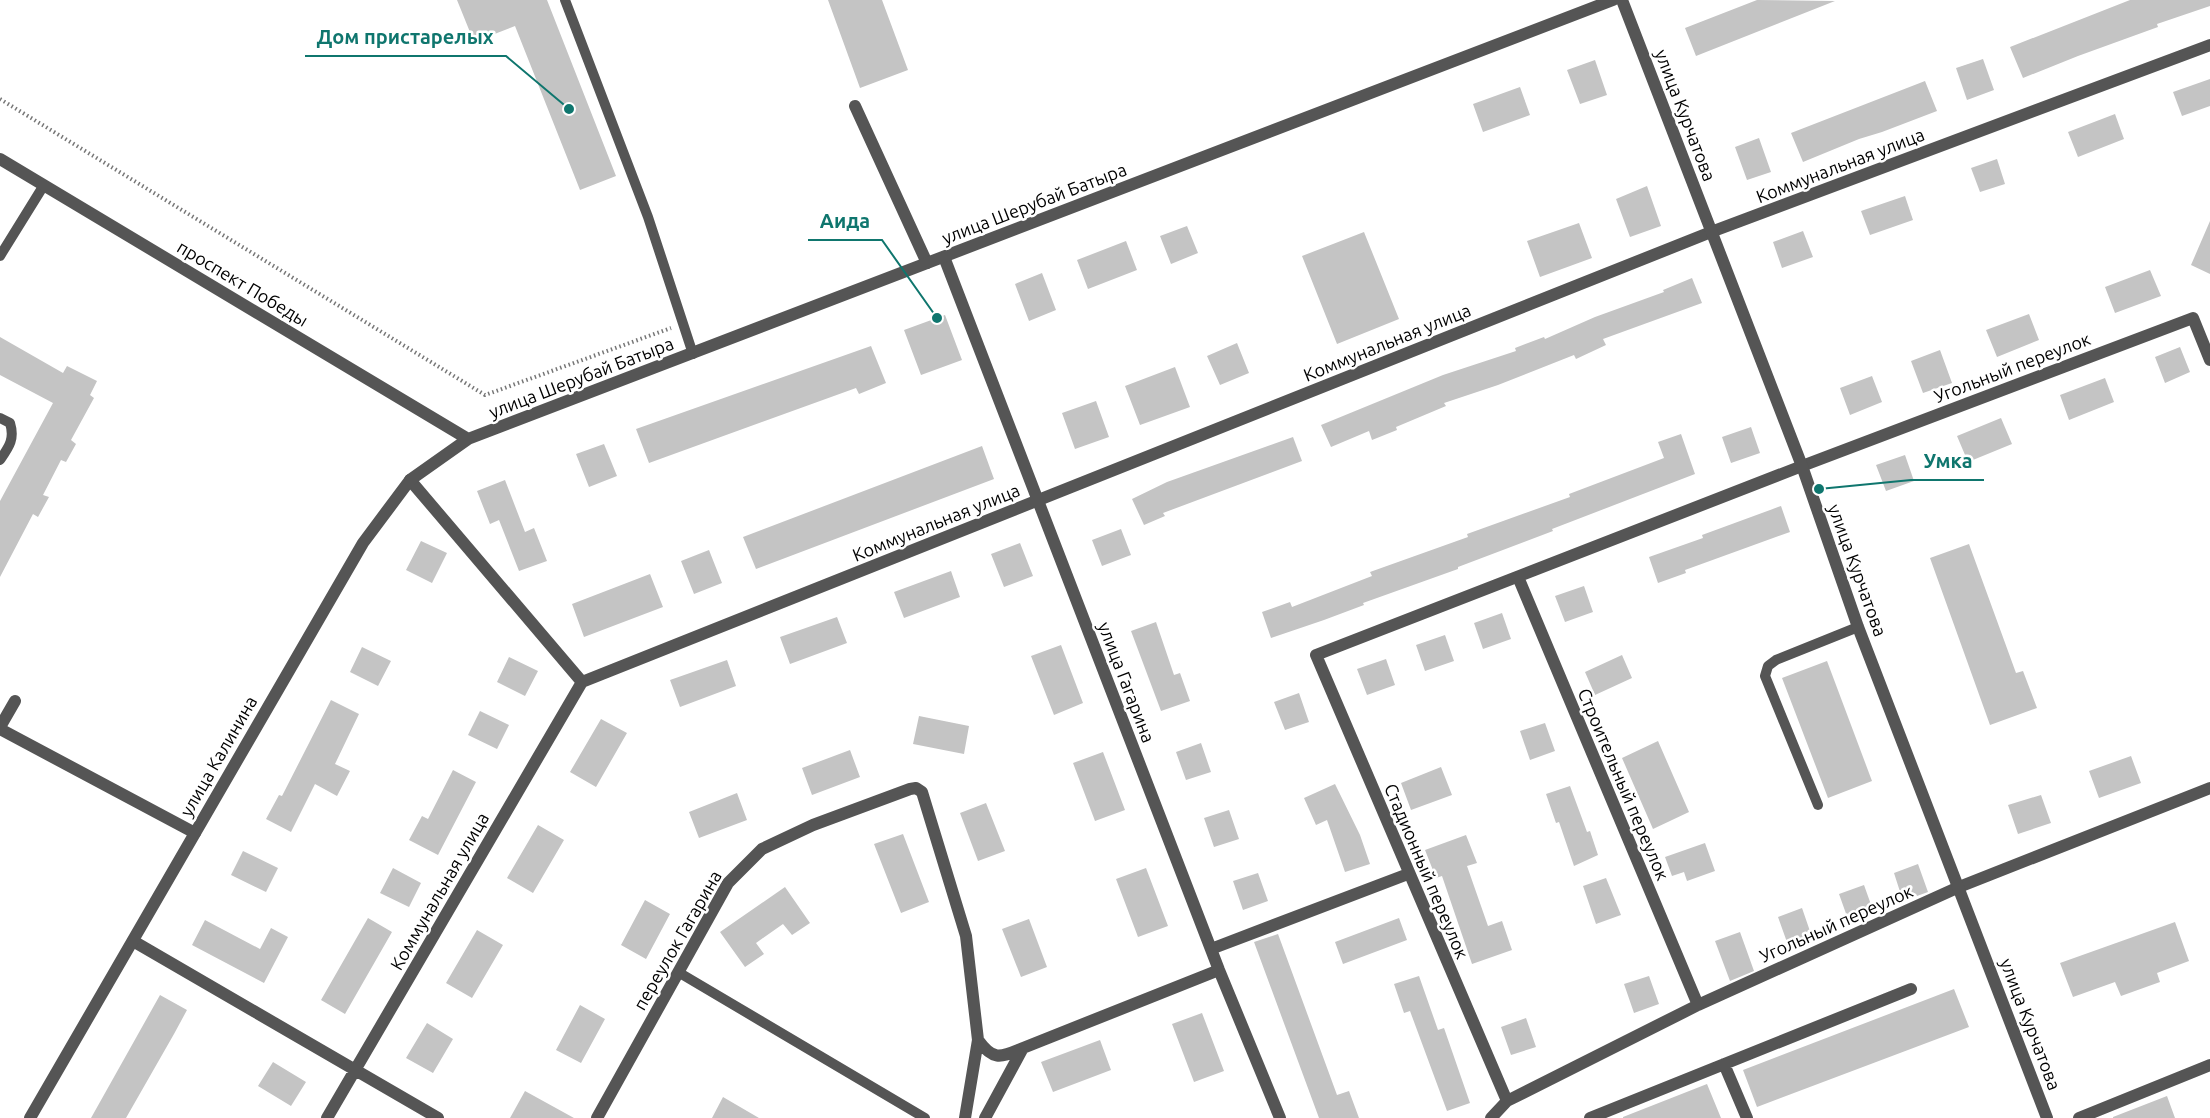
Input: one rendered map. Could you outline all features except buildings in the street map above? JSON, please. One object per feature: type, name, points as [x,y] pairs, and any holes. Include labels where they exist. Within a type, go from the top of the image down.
[{"type":"street","name":"улица Шерубай Батыра","points":[[468,439],[1613,0]]},
{"type":"street","name":"улица Курчатова","points":[[1622,0],[1802,466],[1858,627],[2047,1118]]},
{"type":"street","name":"Коммунальная улица","points":[[327,1118],[582,682],[1711,232],[2210,45]]},
{"type":"street","points":[[855,106],[927,263]]},
{"type":"street","name":"проспект Победы","points":[[0,159],[468,439]]},
{"type":"street","name":"улица Гагарина","points":[[944,257],[1219,970],[1280,1118]]},
{"type":"street","name":"Угольный переулок","points":[[1802,466],[2193,318],[2210,360]]},
{"type":"street","name":"улица Калинина","points":[[30,1118],[363,543],[410,480],[468,439]]},
{"type":"street","points":[[1518,577],[1802,466]]},
{"type":"street","points":[[410,480],[582,682]]},
{"type":"street","name":"Стадионный переулок","points":[[1507,1101],[1316,655],[1518,577]]},
{"type":"street","name":"Строительный переулок","points":[[1518,577],[1698,1005]]},
{"type":"street","points":[[15,701],[0,728],[195,833]]},
{"type":"street","name":"переулок Гагарина","points":[[597,1118],[728,883],[762,849],[813,825],[910,789],[916,788],[922,792],[966,936],[978,1040]]},
{"type":"street","name":"Угольный переулок","points":[[1491,1118],[1507,1101],[1698,1005],[1959,887],[2210,788]]},
{"type":"street","points":[[1211,949],[1408,874]]},
{"type":"street","points":[[133,941],[438,1118]]},
{"type":"street","points":[[978,1040],[987,1052],[994,1056],[1002,1056],[1219,970]]},
{"type":"street","points":[[1593,1117],[1911,989]]},
{"type":"street","points":[[964,1118],[978,1040]]},
{"type":"street","points":[[985,1118],[1023,1048]]},
{"type":"street","points":[[1724,1064],[1747,1118]]},
{"type":"street","points":[[2079,1118],[2210,1065]]},
{"type":"lane","points":[[565,0],[648,217],[693,354]]},
{"type":"lane","points":[[0,256],[44,185]]},
{"type":"lane","points":[[0,418],[10,423],[13,433],[12,444],[0,460]]},
{"type":"lane","points":[[1818,805],[1766,676],[1768,666],[1776,660],[1858,627]]},
{"type":"lane","points":[[678,972],[925,1118]]},
{"type":"path","points":[[0,99],[485,395],[683,323]]},
{"type":"place","name":"Дом пристарелых","points":[[569,109]]},
{"type":"place","name":"Аида","points":[[937,318]]},
{"type":"place","name":"Умка","points":[[1819,489]]}]
